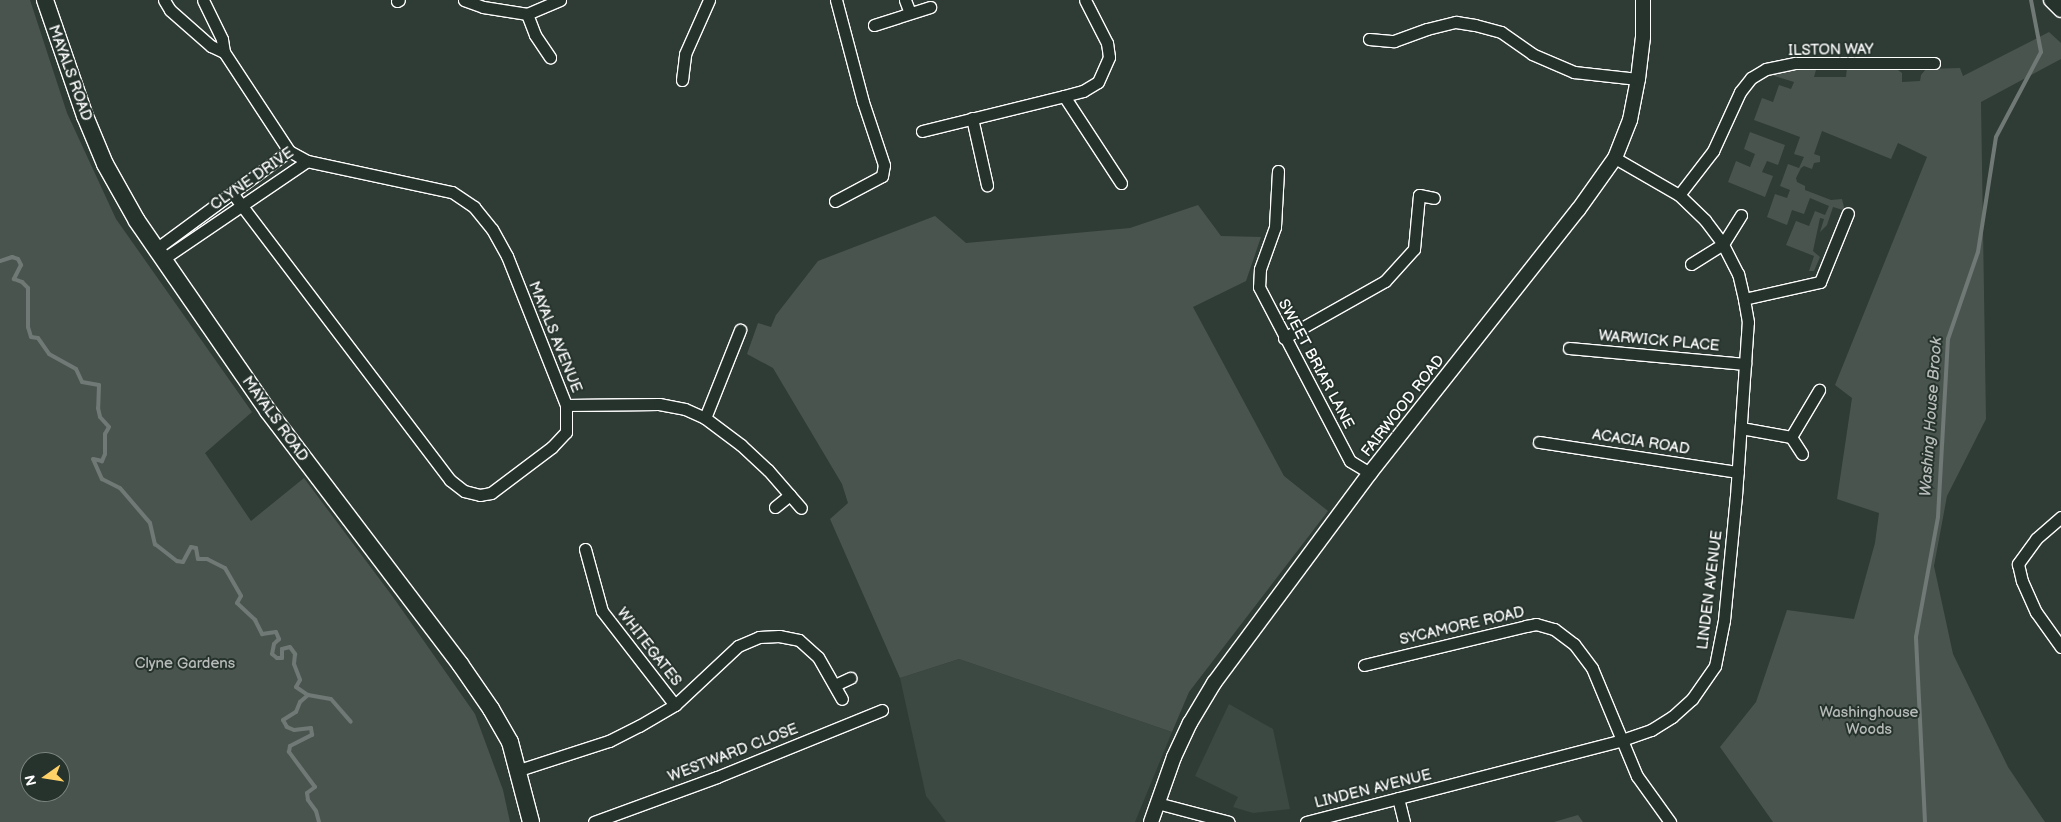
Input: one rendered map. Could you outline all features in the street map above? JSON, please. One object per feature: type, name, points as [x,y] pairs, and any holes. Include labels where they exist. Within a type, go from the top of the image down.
[{"type":"main road","name":"MAYALS ROAD","points":[[45,0],[66,66],[106,164],[137,221],[268,411],[460,664],[510,742],[519,770],[531,822]]},
{"type":"street","points":[[164,0],[170,10],[211,46],[224,52]]},
{"type":"street","points":[[203,0],[222,39],[224,52],[289,150]]},
{"type":"street","points":[[464,0],[482,7],[527,14],[560,0]]},
{"type":"street","points":[[682,80],[685,54],[709,0]]},
{"type":"street","points":[[835,201],[882,176],[884,165],[863,102],[836,0]]},
{"type":"street","points":[[905,0],[910,13]]},
{"type":"street","points":[[922,131],[1064,96],[1083,90],[1098,82],[1109,57],[1107,44],[1085,0]]},
{"type":"street","name":"FAIRWOOD ROAD","points":[[1151,822],[1178,749],[1214,683],[1370,474],[1578,210],[1615,158],[1630,120],[1638,79],[1643,38],[1643,0]]},
{"type":"street","points":[[2051,0],[2061,10]]},
{"type":"street","points":[[874,25],[930,7]]},
{"type":"street","points":[[527,14],[534,34],[550,57]]},
{"type":"street","points":[[1369,39],[1394,41],[1426,29],[1456,22],[1501,32],[1532,54],[1574,72],[1638,79]]},
{"type":"street","name":"ILSTON WAY","points":[[1679,196],[1713,151],[1740,92],[1751,78],[1766,69],[1795,63],[1934,63]]},
{"type":"street","points":[[1064,96],[1121,183]]},
{"type":"street","points":[[972,118],[987,185]]},
{"type":"street","name":"CLYNE DRIVE","points":[[289,150],[307,161],[242,206],[160,254],[232,193],[289,150]]},
{"type":"street","name":"LINDEN AVENUE","points":[[1306,822],[1622,740],[1651,730],[1672,717],[1692,699],[1715,666],[1724,620],[1738,472],[1748,322],[1744,299],[1738,274],[1723,244],[1705,220],[1679,196],[1615,158]]},
{"type":"street","name":"MAYALS AVENUE","points":[[232,193],[450,480],[464,491],[480,495],[491,494],[558,441],[566,432],[566,405],[506,256],[492,229],[474,207],[452,192],[307,161]]},
{"type":"street","name":"SWEET BRIAR LANE","points":[[1278,171],[1275,227],[1260,269],[1259,287],[1350,461],[1370,474]]},
{"type":"street","points":[[1284,338],[1385,281],[1414,249],[1419,195],[1434,198]]},
{"type":"street","points":[[1744,299],[1820,282],[1848,213]]},
{"type":"street","points":[[1691,264],[1723,244],[1741,215]]},
{"type":"street","points":[[705,418],[740,330]]},
{"type":"street","name":"WARWICK PLACE","points":[[1569,348],[1745,364]]},
{"type":"street","points":[[1791,437],[1819,390]]},
{"type":"street","points":[[566,405],[660,404],[686,409],[705,418],[741,445],[801,508]]},
{"type":"street","points":[[1741,428],[1791,437],[1802,454]]},
{"type":"street","name":"ACACIA ROAD","points":[[1539,442],[1738,472]]},
{"type":"street","points":[[776,507],[790,495]]},
{"type":"street","points":[[2061,517],[2036,539],[2018,564],[2022,582],[2036,612],[2061,648]]},
{"type":"street","name":"WHITEGATES","points":[[585,549],[602,611],[675,705]]},
{"type":"street","name":"SYCAMORE ROAD","points":[[1364,665],[1526,626],[1545,626],[1562,634],[1584,656],[1592,668],[1637,776],[1670,822]]},
{"type":"street","name":"WHITEGATES","points":[[519,770],[609,741],[675,705],[738,646],[759,637],[779,636],[799,640],[818,657],[842,699]]},
{"type":"street","points":[[835,685],[850,678]]},
{"type":"street","name":"WESTWARD CLOSE","points":[[594,822],[717,776],[882,710]]},
{"type":"street","points":[[1398,798],[1404,822]]},
{"type":"street","points":[[1157,803],[1229,822]]},
{"type":"shaded area","points":[[959,659],[1172,732],[1135,822],[946,822],[926,796],[900,678]]},
{"type":"shaded area","points":[[1229,704],[1273,729],[1290,809],[1253,813],[1233,807],[1238,797],[1195,776]]},
{"type":"green space","name":"Clyne Gardens","points":[[0,0],[30,0],[67,113],[116,219],[252,412],[205,453],[251,521],[304,478],[393,597],[475,714],[503,790],[510,822],[0,822]]},
{"type":"green space","name":"Washinghouse Woods","points":[[2049,32],[2061,43],[2061,59],[1981,102],[1986,419],[1947,496],[1934,566],[1953,654],[2008,767],[2045,822],[1773,822],[1720,747],[1756,702],[1787,610],[1854,619],[1875,543],[1879,513],[1837,499],[1852,398],[1835,385],[1927,157],[1898,143],[1891,159],[1822,131],[1814,154],[1820,156],[1820,162],[1814,163],[1812,169],[1804,166],[1801,168],[1796,178],[1797,182],[1805,186],[1805,190],[1831,200],[1842,199],[1844,207],[1843,210],[1833,207],[1827,225],[1820,232],[1824,219],[1820,218],[1813,251],[1820,257],[1814,271],[1809,271],[1814,256],[1786,245],[1796,221],[1809,226],[1815,211],[1825,215],[1829,206],[1810,198],[1804,214],[1792,210],[1787,225],[1767,217],[1775,194],[1787,198],[1790,190],[1780,186],[1788,164],[1799,168],[1804,157],[1794,154],[1800,137],[1754,120],[1762,98],[1773,102],[1779,85],[1791,89],[1794,82],[1765,73],[1812,66],[1816,70],[1814,77],[1846,77],[1847,67],[1894,67],[1902,73],[1902,82],[1920,81],[1921,75],[1926,69],[1960,68],[1963,76]]},
{"type":"green space","points":[[1750,132],[1785,145],[1778,165],[1767,161],[1762,172],[1773,176],[1765,197],[1728,182],[1736,161],[1750,167],[1755,154],[1744,149]]},
{"type":"green space","points":[[1198,205],[1221,236],[1261,237],[1246,281],[1193,307],[1284,476],[1328,511],[1189,692],[1172,732],[959,659],[900,678],[830,519],[848,503],[842,484],[773,368],[747,354],[758,323],[771,327],[776,315],[818,261],[935,216],[966,243],[1130,228]]},
{"type":"green space","points":[[1578,815],[1583,822],[1554,822]]},
{"type":"waterway","name":"Washing House Brook","points":[[1925,822],[1916,637],[1938,517],[1948,339],[1978,252],[1996,137],[2041,52],[2031,0]]},
{"type":"waterway","points":[[0,261],[12,257],[18,259],[21,265],[14,279],[22,282],[28,288],[28,327],[31,337],[38,338],[49,354],[76,369],[82,382],[99,385],[98,408],[100,417],[109,427],[105,434],[105,454],[102,461],[93,459],[102,479],[120,488],[150,523],[155,544],[177,561],[183,562],[191,547],[196,548],[198,559],[207,559],[225,568],[241,596],[237,603],[255,620],[262,634],[276,632],[279,639],[274,644],[272,654],[277,658],[282,658],[282,649],[290,647],[295,654],[294,664],[300,680],[296,687],[308,695]]},
{"type":"waterway","points":[[319,822],[316,811],[308,800],[307,793],[315,787],[289,752],[290,746],[312,735],[311,728],[294,730],[287,727],[283,720],[296,712],[300,702],[308,695],[331,699],[351,722]]}]
